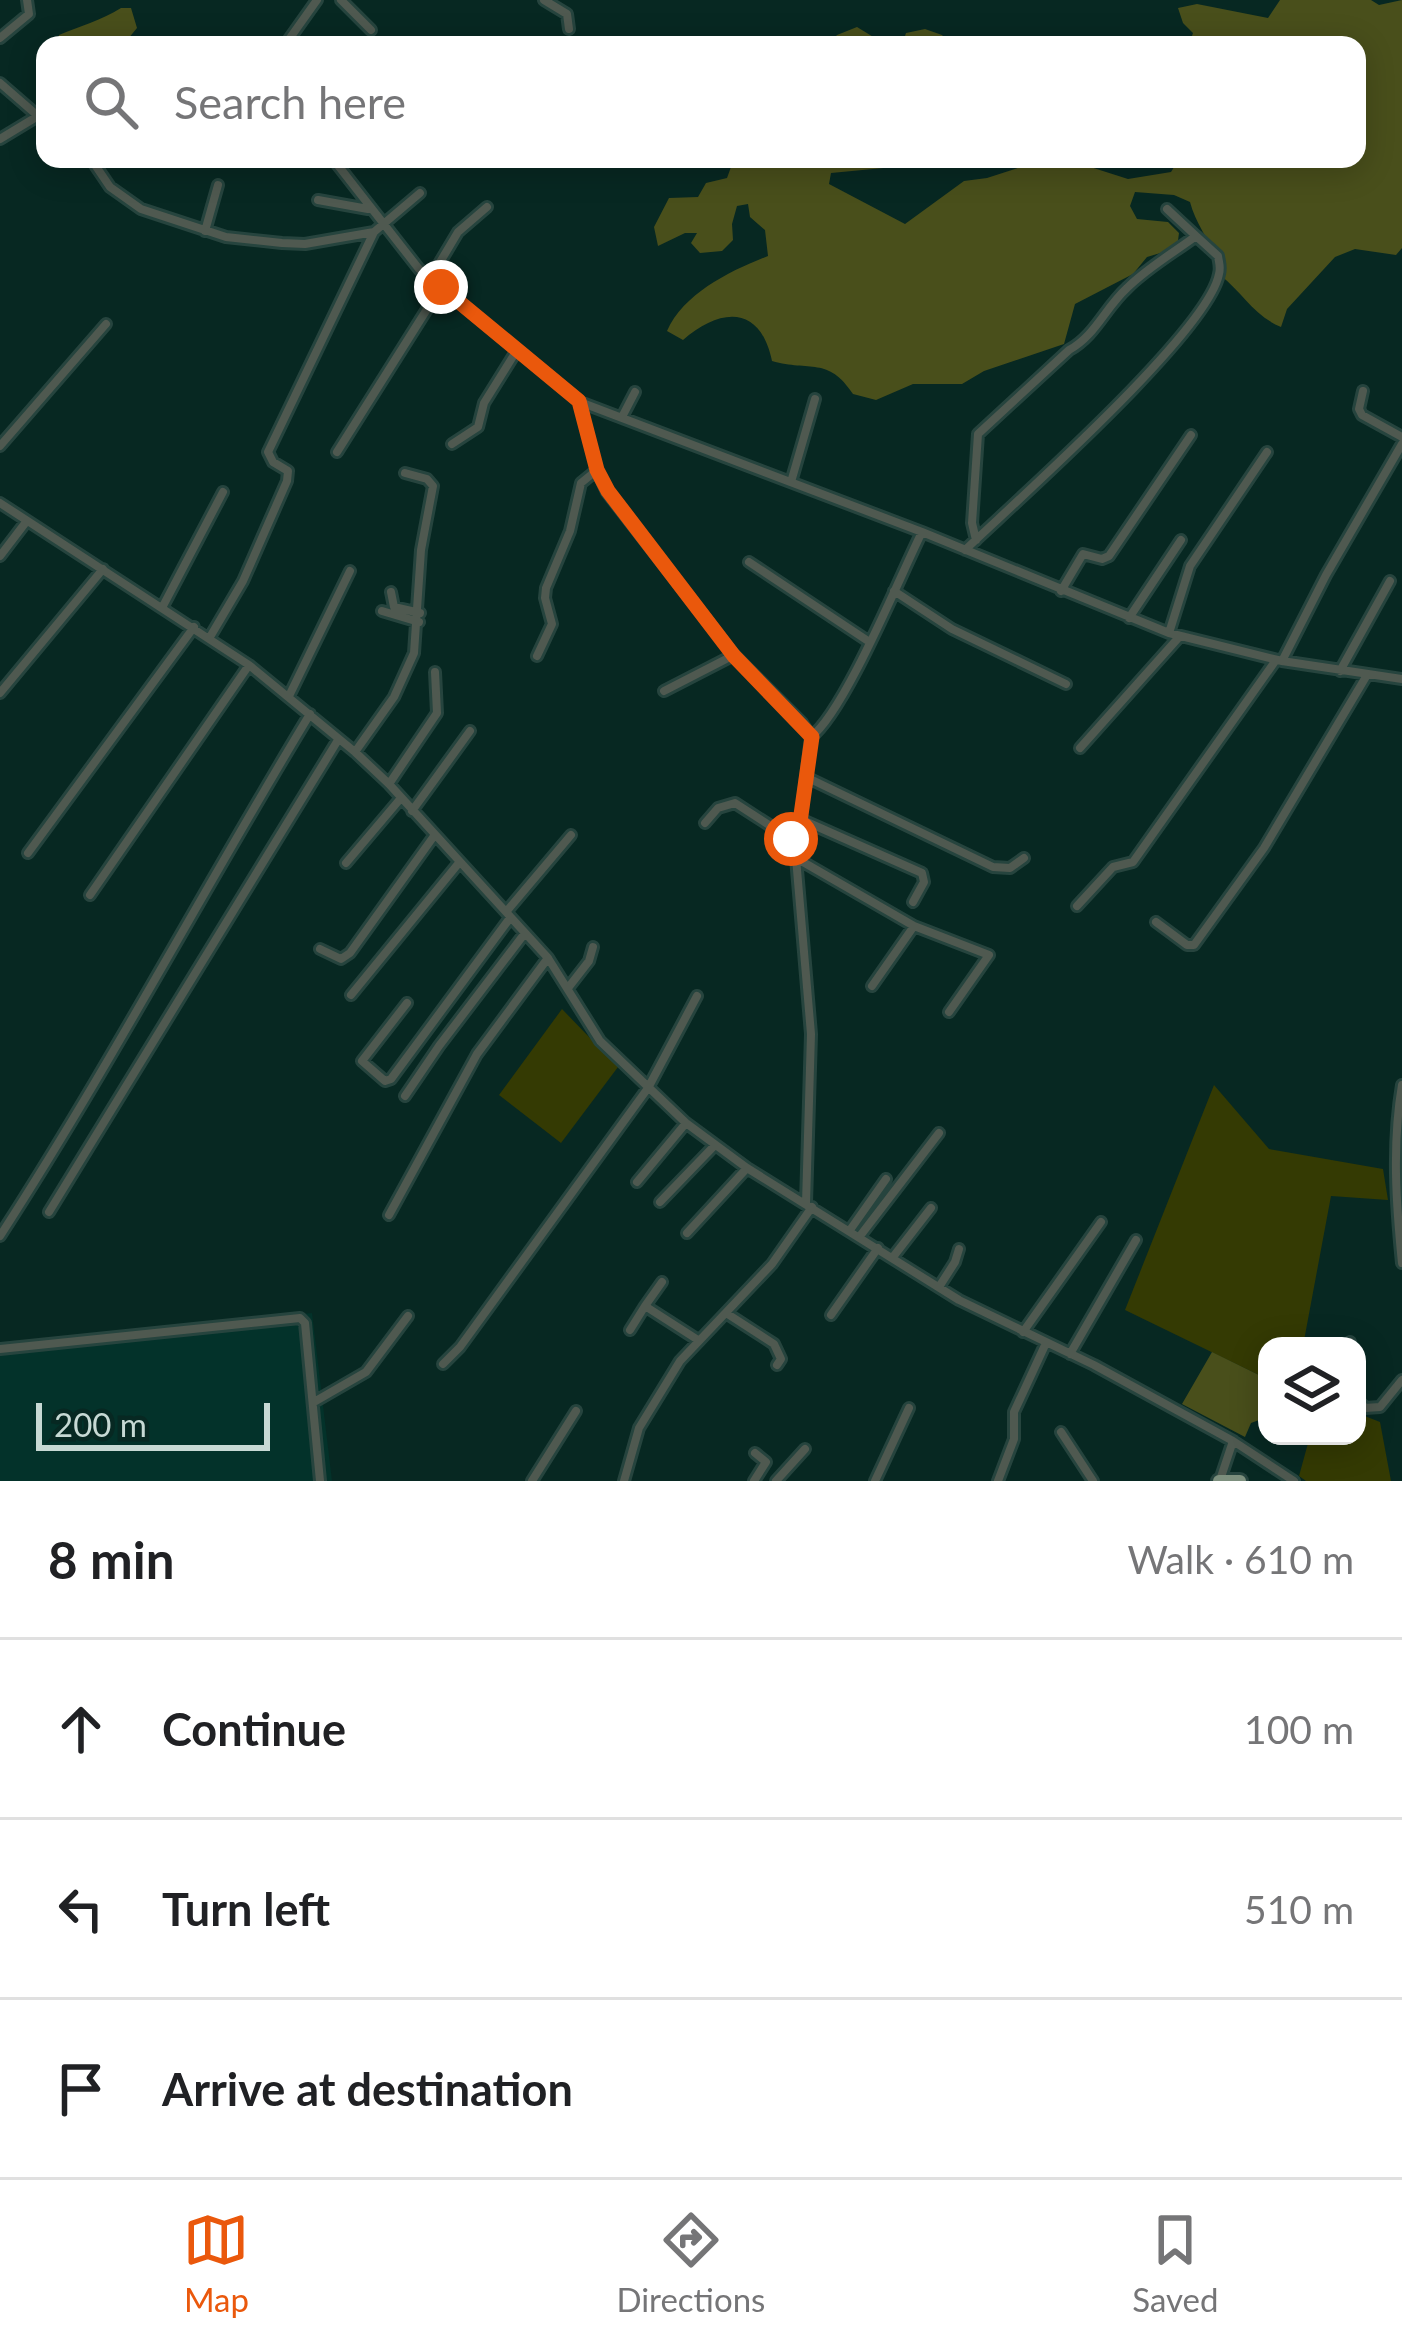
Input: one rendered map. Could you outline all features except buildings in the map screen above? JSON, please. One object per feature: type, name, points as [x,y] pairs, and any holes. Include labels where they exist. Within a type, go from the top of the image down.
[{"type":"main road","points":[[1220,1480],[1239,1481]]},
{"type":"street","points":[[0,38],[28,14],[27,0]]},
{"type":"street","points":[[291,36],[317,0]]},
{"type":"street","points":[[340,0],[371,30]]},
{"type":"street","points":[[544,0],[566,14],[569,29]]},
{"type":"street","points":[[0,83],[36,114]]},
{"type":"street","points":[[0,139],[36,121]]},
{"type":"street","points":[[97,168],[123,199],[226,237],[305,244],[378,229]]},
{"type":"street","points":[[339,168],[378,229],[430,279],[579,401],[1175,634],[1279,660],[1402,679]]},
{"type":"street","points":[[205,230],[218,185]]},
{"type":"street","points":[[210,638],[243,580],[287,481],[288,471],[273,462],[268,452],[378,229],[421,193]]},
{"type":"street","points":[[318,200],[369,209]]},
{"type":"street","points":[[430,279],[458,232],[487,207]]},
{"type":"street","points":[[965,550],[1153,367],[1220,274],[1217,256],[1167,209]]},
{"type":"street","points":[[976,540],[972,523],[978,434],[1086,339],[1100,316],[1130,285],[1196,236]]},
{"type":"street","points":[[337,452],[441,287]]},
{"type":"street","points":[[0,446],[106,324]]},
{"type":"street","points":[[452,444],[478,427],[484,403],[517,350]]},
{"type":"street","points":[[1077,906],[1114,867],[1133,862],[1208,762],[1279,660],[1402,441],[1362,415],[1364,391]]},
{"type":"street","points":[[622,417],[635,392]]},
{"type":"street","points":[[791,482],[815,399]]},
{"type":"street","points":[[579,401],[597,470],[608,491],[734,656],[812,737]]},
{"type":"street","points":[[1061,591],[1083,554],[1102,560],[1109,556],[1191,435]]},
{"type":"street","points":[[1080,748],[1175,634],[1190,566],[1267,452]]},
{"type":"street","points":[[537,656],[552,624],[545,598],[551,573],[570,531],[581,483],[597,470]]},
{"type":"street","points":[[355,752],[408,672],[419,618],[421,550],[433,486],[427,479],[405,473]]},
{"type":"street","points":[[164,606],[224,492]]},
{"type":"street","points":[[0,503],[249,665],[355,752],[548,958],[600,1041],[715,1145],[939,1287],[1233,1441],[1294,1481]]},
{"type":"street","points":[[0,556],[26,522]]},
{"type":"street","points":[[624,1481],[639,1428],[680,1361],[772,1264],[809,1205],[811,1034],[796,858],[812,737],[821,729],[922,532]]},
{"type":"street","points":[[1130,618],[1181,540]]},
{"type":"street","points":[[748,562],[868,641]]},
{"type":"street","points":[[0,693],[103,569]]},
{"type":"street","points":[[289,696],[350,571]]},
{"type":"street","points":[[1340,671],[1390,581]]},
{"type":"street","points":[[893,591],[952,629],[1066,684]]},
{"type":"street","points":[[391,592],[394,607],[419,618]]},
{"type":"street","points":[[382,611],[419,618]]},
{"type":"street","points":[[28,853],[194,627]]},
{"type":"street","points":[[664,691],[734,656]]},
{"type":"street","points":[[89,895],[249,665]]},
{"type":"street","points":[[388,784],[436,713],[435,672]]},
{"type":"street","points":[[1156,922],[1187,945],[1194,945],[1264,848],[1366,675]]},
{"type":"street","points":[[0,1236],[75,1121],[208,883],[310,714]]},
{"type":"street","points":[[412,811],[470,731]]},
{"type":"street","points":[[49,1212],[338,740]]},
{"type":"street","points":[[806,777],[993,866],[1010,868],[1024,858]]},
{"type":"street","points":[[346,863],[401,798]]},
{"type":"street","points":[[705,823],[721,805],[735,803],[797,843]]},
{"type":"street","points":[[800,819],[922,873],[924,882],[913,902]]},
{"type":"street","points":[[407,1003],[363,1058],[363,1064],[388,1081],[571,835]]},
{"type":"street","points":[[320,949],[345,958],[434,836]]},
{"type":"street","points":[[796,858],[914,926],[989,955],[949,1012]]},
{"type":"street","points":[[351,995],[458,863]]},
{"type":"street","points":[[872,986],[914,926]]},
{"type":"street","points":[[405,1096],[525,933]]},
{"type":"street","points":[[568,988],[590,961],[593,947]]},
{"type":"street","points":[[389,1215],[477,1054],[548,958]]},
{"type":"street","points":[[443,1364],[460,1348],[648,1088],[697,996]]},
{"type":"street","points":[[426,1031],[439,1046]]},
{"type":"street","points":[[1402,1084],[1395,1178],[1402,1263]]},
{"type":"street","points":[[637,1182],[686,1123]]},
{"type":"street","points":[[860,1236],[939,1133]]},
{"type":"street","points":[[660,1202],[715,1145]]},
{"type":"street","points":[[687,1233],[747,1168]]},
{"type":"street","points":[[850,1230],[886,1179]]},
{"type":"street","points":[[893,1257],[932,1208]]},
{"type":"street","points":[[1023,1332],[1101,1222]]},
{"type":"street","points":[[1070,1354],[1136,1240]]},
{"type":"street","points":[[831,1315],[878,1248]]},
{"type":"street","points":[[939,1287],[956,1262],[958,1249]]},
{"type":"street","points":[[630,1330],[662,1282]]},
{"type":"street","points":[[645,1306],[698,1340]]},
{"type":"street","points":[[726,1312],[774,1344],[781,1359],[777,1365]]},
{"type":"street","points":[[314,1402],[366,1372],[408,1316]]},
{"type":"street","points":[[0,1349],[300,1318],[305,1323],[320,1481]]},
{"type":"street","points":[[998,1481],[1014,1438],[1014,1412],[1046,1342]]},
{"type":"street","points":[[1366,1408],[1380,1407],[1402,1380]]},
{"type":"street","points":[[875,1481],[909,1408]]},
{"type":"street","points":[[532,1481],[576,1412]]},
{"type":"street","points":[[1061,1432],[1093,1481]]},
{"type":"street","points":[[1220,1480],[1233,1441]]},
{"type":"street","points":[[776,1481],[805,1449]]},
{"type":"street","points":[[754,1453],[766,1462],[754,1481]]},
{"type":"street","points":[[1229,1456],[1239,1481]]},
{"type":"shaded area","points":[[312,1313],[332,1481],[0,1481],[0,1346]]},
{"type":"green space","points":[[1280,0],[1371,0],[1379,5],[1402,0],[1402,248],[1396,255],[1355,249],[1335,257],[1287,309],[1281,327],[1220,275],[1190,202],[1174,195],[1135,192],[1130,206],[1137,219],[1168,222],[1179,233],[1177,248],[1147,257],[1133,274],[1075,304],[1064,344],[984,371],[962,384],[913,384],[876,400],[853,394],[826,370],[772,361],[758,329],[737,317],[711,322],[683,340],[667,331],[696,295],[768,256],[765,230],[750,217],[748,204],[737,206],[733,240],[722,251],[700,253],[691,243],[697,233],[685,233],[658,246],[654,227],[669,198],[698,197],[706,183],[727,178],[731,168],[884,168],[831,173],[829,184],[905,224],[964,181],[1018,168],[1094,168],[1128,179],[1173,168],[1366,168],[1366,36],[1192,36],[1178,8],[1197,4],[1268,18]]},
{"type":"green space","points":[[131,8],[137,28],[130,36],[59,36],[59,35]]},
{"type":"green space","points":[[857,27],[872,36],[836,36]]},
{"type":"green space","points":[[925,29],[943,36],[905,36]]},
{"type":"green space","points":[[562,1009],[618,1067],[561,1143],[499,1095]]},
{"type":"green space","points":[[1214,1085],[1269,1149],[1383,1169],[1388,1200],[1331,1196],[1305,1337],[1258,1337],[1258,1375],[1125,1310]]},
{"type":"green space","points":[[1212,1352],[1258,1375],[1258,1420],[1251,1423],[1245,1437],[1182,1404]]},
{"type":"green space","points":[[1366,1417],[1380,1422],[1391,1481],[1306,1481],[1299,1476],[1308,1445],[1366,1445]]},
{"type":"route","points":[[441,287],[579,401],[597,470],[608,491],[734,656],[812,737],[797,843],[791,839]]}]
